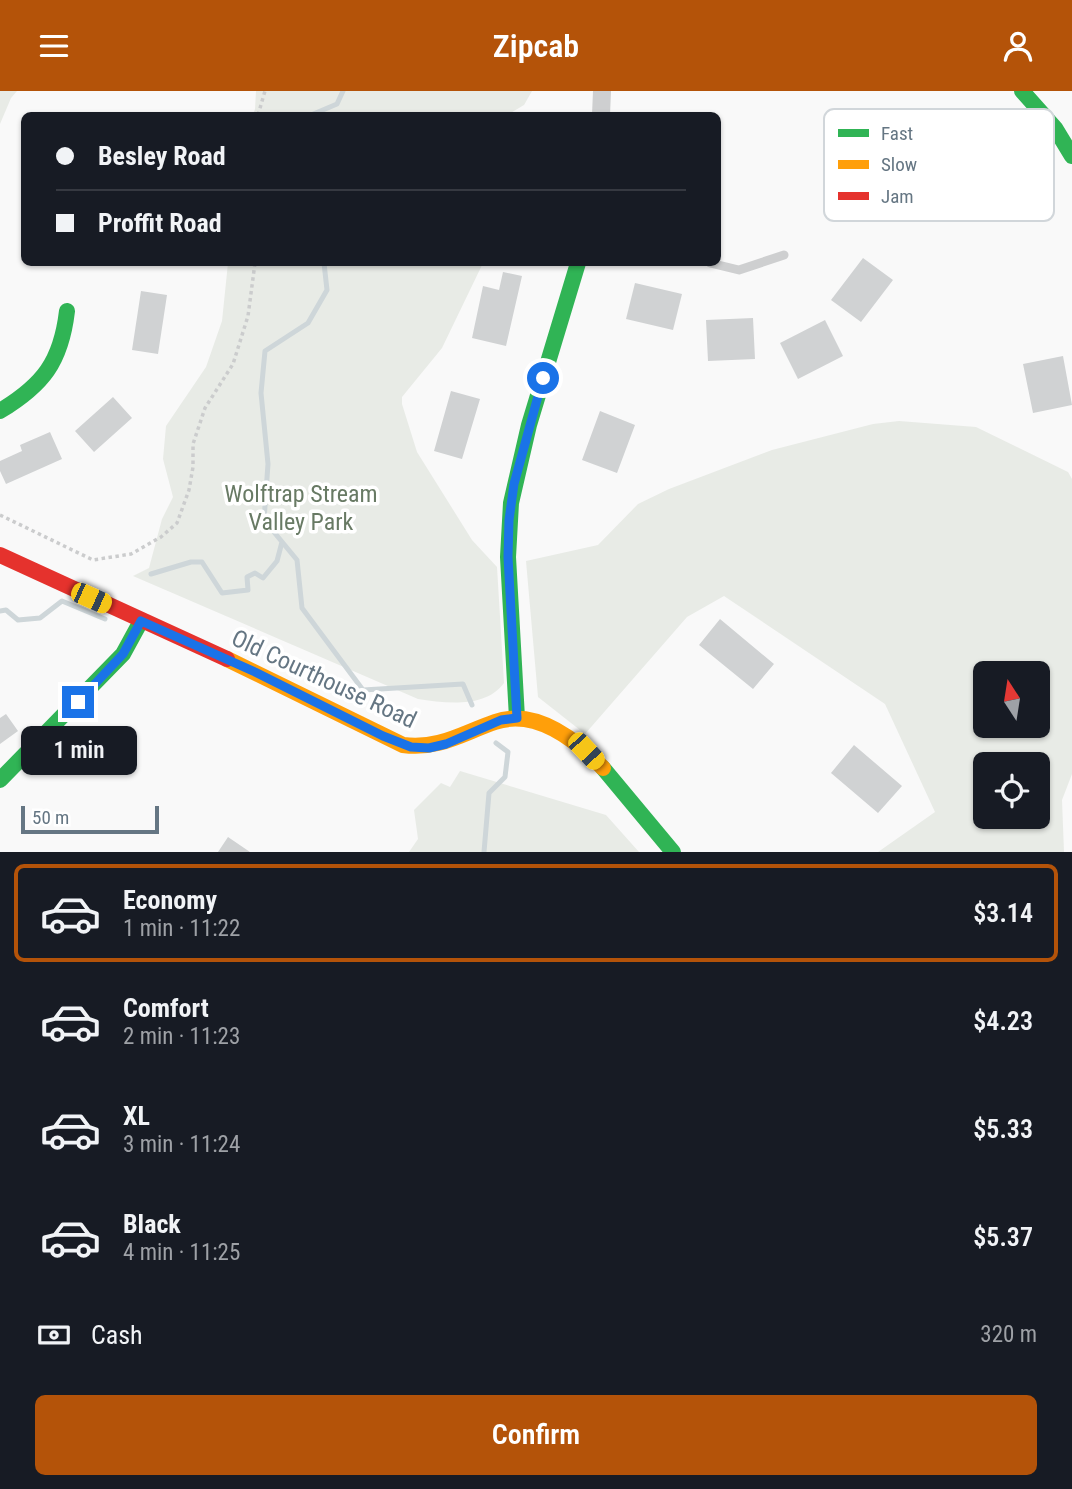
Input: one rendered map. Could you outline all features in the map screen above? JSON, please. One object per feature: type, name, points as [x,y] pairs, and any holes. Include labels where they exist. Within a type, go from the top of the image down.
[{"type":"street","points":[[601,112],[602,91]]},
{"type":"street","points":[[1022,91],[1038,109]]},
{"type":"street","points":[[1054,127],[1072,156]]},
{"type":"street","points":[[517,718],[508,557],[509,520],[514,484],[529,425],[577,266]]},
{"type":"street","points":[[0,411],[32,388],[51,370],[61,350],[67,311]]},
{"type":"street","name":"Old Courthouse Road","points":[[0,555],[411,747],[429,748],[446,744],[501,720],[517,718],[545,722],[563,732],[586,751],[673,852]]},
{"type":"street","points":[[0,780],[123,654],[141,621]]},
{"type":"lane","points":[[721,266],[738,270],[784,255]]},
{"type":"path","points":[[259,112],[265,91]]},
{"type":"path","points":[[0,515],[93,560],[131,554],[161,537],[177,523],[189,490],[193,444],[205,408],[233,364],[248,316],[255,266]]},
{"type":"green space","points":[[0,91],[17,91],[11,98],[0,124]]},
{"type":"green space","points":[[256,91],[532,91],[524,105],[512,112],[254,112]]},
{"type":"green space","name":"Wolftrap Stream Valley Park","points":[[228,266],[482,266],[442,348],[402,397],[402,404],[417,452],[472,540],[497,567],[504,683],[496,691],[476,701],[440,702],[418,699],[133,576],[149,568],[162,519],[173,497],[163,459],[166,426],[206,367],[222,321]]},
{"type":"green space","points":[[899,421],[976,427],[1068,472],[1072,479],[1072,774],[1062,800],[1064,852],[878,852],[935,812],[885,704],[724,596],[687,617],[585,734],[538,697],[526,561],[598,545],[638,504],[669,489],[772,450],[873,424]]},
{"type":"green space","points":[[460,771],[606,815],[639,852],[409,852],[418,839],[414,810],[441,783],[450,787]]},
{"type":"building","points":[[863,258],[893,280],[861,322],[831,300]]},
{"type":"building","points":[[503,272],[522,276],[506,346],[472,338],[483,286],[499,290]]},
{"type":"building","points":[[635,283],[682,294],[673,330],[626,319]]},
{"type":"building","points":[[141,291],[167,295],[158,354],[132,350]]},
{"type":"building","points":[[753,318],[755,359],[708,361],[706,320]]},
{"type":"building","points":[[825,320],[843,356],[798,379],[780,343]]},
{"type":"building","points":[[1063,356],[1072,405],[1033,413],[1023,364]]},
{"type":"building","points":[[451,391],[480,399],[462,459],[434,451]]},
{"type":"building","points":[[113,397],[132,418],[94,452],[75,431]]},
{"type":"building","points":[[600,411],[635,425],[617,473],[582,460]]},
{"type":"building","points":[[50,432],[62,459],[6,484],[0,471],[0,461],[22,451],[20,445]]},
{"type":"building","points":[[720,619],[774,664],[753,689],[699,645]]},
{"type":"building","points":[[6,714],[18,731],[0,744],[0,718]]},
{"type":"building","points":[[854,745],[902,786],[878,813],[831,773]]},
{"type":"building","points":[[228,837],[250,852],[218,852]]},
{"type":"waterway","points":[[318,112],[337,104],[343,91]]},
{"type":"waterway","points":[[324,266],[327,290],[308,323],[265,351],[261,393],[268,464],[264,520],[297,560],[302,608],[363,690],[463,684],[472,705]]},
{"type":"waterway","points":[[151,574],[191,562],[202,562],[222,593],[248,590],[247,577],[255,573],[263,578],[277,561],[282,542]]},
{"type":"waterway","points":[[0,611],[6,610],[18,620],[40,618],[62,601],[105,619]]},
{"type":"waterway","points":[[484,852],[489,793],[505,777],[508,752],[496,743]]},
{"type":"traffic: fast","points":[[1022,91],[1038,109]]},
{"type":"traffic: fast","points":[[1054,127],[1072,156]]},
{"type":"traffic: fast","points":[[517,718],[508,557],[511,503],[529,425],[577,266]]},
{"type":"traffic: fast","points":[[0,411],[28,392],[47,370],[60,344],[67,311]]},
{"type":"traffic: fast","points":[[0,780],[123,654],[141,621]]},
{"type":"traffic: fast","points":[[603,768],[673,852]]},
{"type":"traffic: slow","points":[[227,659],[403,745],[439,743],[495,722],[525,719],[540,723],[568,737],[603,768]]},
{"type":"traffic: jam","points":[[0,555],[227,659]]},
{"type":"route","points":[[78,702],[123,654],[141,621],[255,672],[403,745],[429,748],[446,744],[501,720],[517,718],[508,557],[509,520],[514,484],[543,378]]}]
